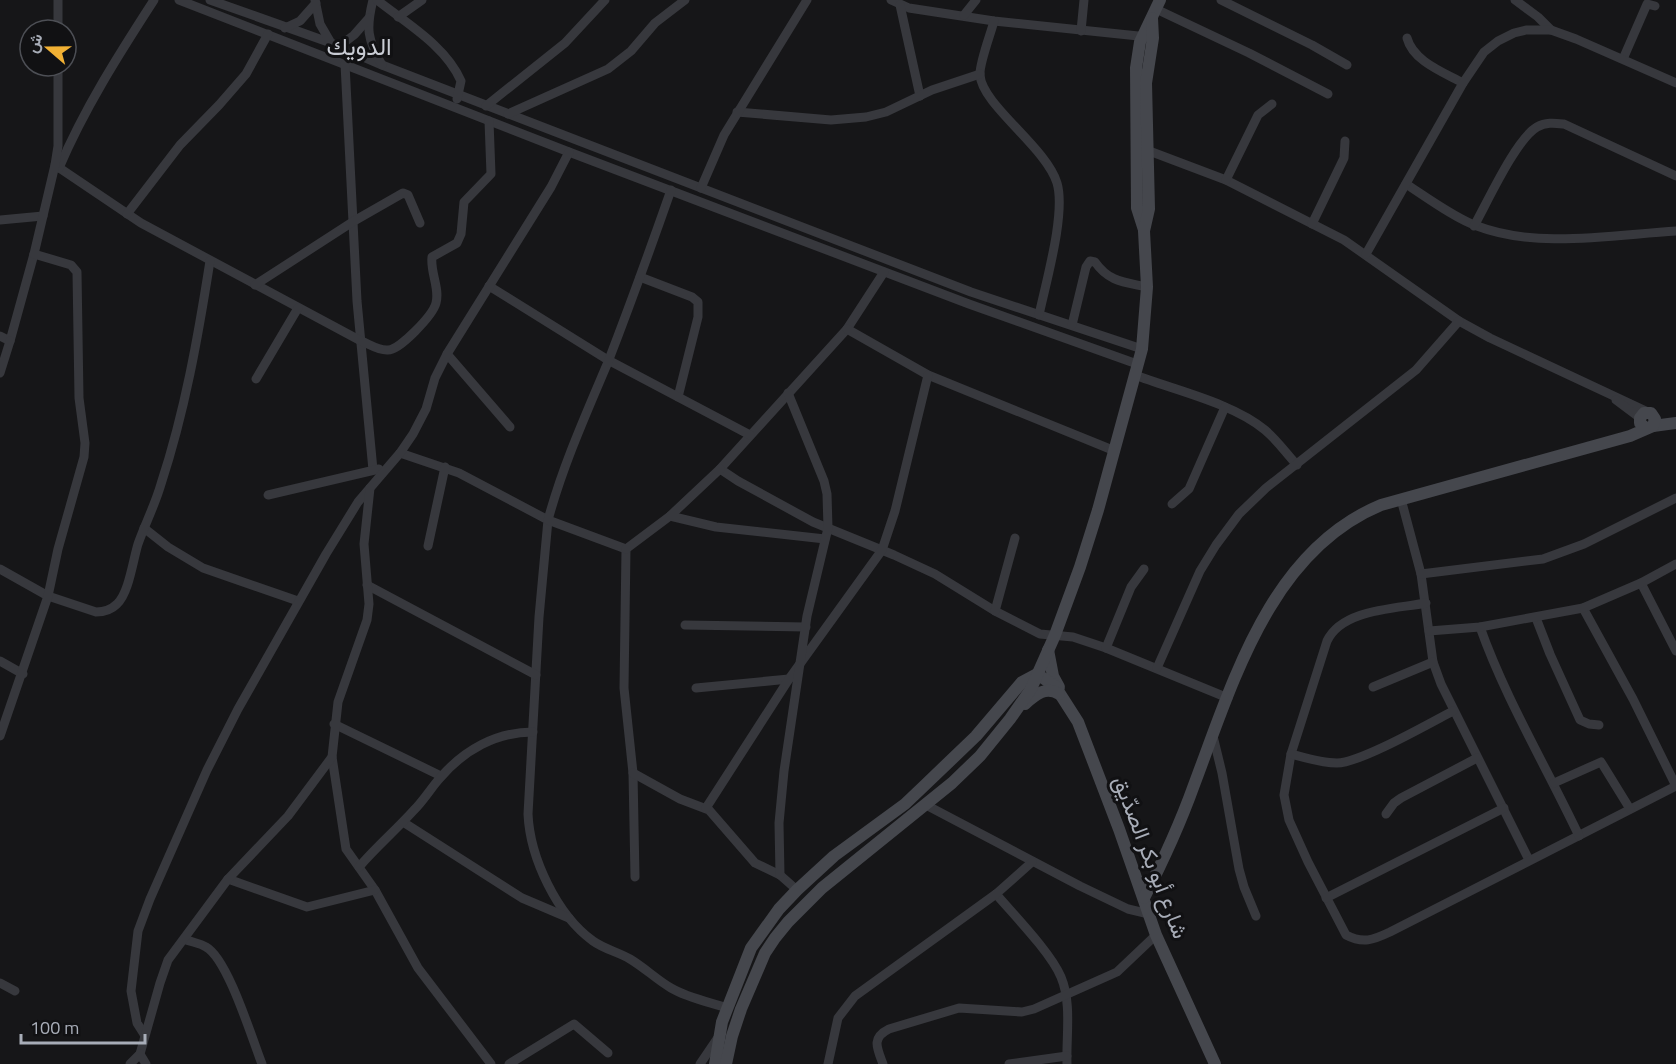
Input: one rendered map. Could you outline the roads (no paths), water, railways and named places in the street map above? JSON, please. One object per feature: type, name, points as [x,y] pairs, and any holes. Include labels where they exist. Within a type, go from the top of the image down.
[{"type":"street","points":[[58,0],[58,18]]},
{"type":"street","points":[[0,374],[57,167],[91,102],[154,0]]},
{"type":"street","points":[[179,0],[854,260],[1225,407],[1264,430],[1297,465]]},
{"type":"street","points":[[210,0],[334,45],[971,292],[1142,349]]},
{"type":"street","points":[[382,65],[370,40],[369,18],[375,0],[422,35],[450,63],[460,79],[455,107]]},
{"type":"street","points":[[398,16],[422,0]]},
{"type":"street","points":[[486,105],[565,43],[605,0]]},
{"type":"street","points":[[508,114],[608,69],[631,51],[655,23],[685,0]]},
{"type":"street","points":[[701,188],[724,135],[807,0]]},
{"type":"street","points":[[891,0],[920,10],[994,21],[1148,36]]},
{"type":"street","points":[[964,15],[976,0]]},
{"type":"street","points":[[1081,31],[1084,0]]},
{"type":"street","points":[[1221,0],[1347,65]]},
{"type":"street","points":[[1515,0],[1551,30],[1676,83]]},
{"type":"street","points":[[285,28],[300,21],[312,10],[316,1]]},
{"type":"street","points":[[316,1],[320,24],[334,45]]},
{"type":"street","points":[[1623,59],[1650,3]]},
{"type":"street","points":[[900,5],[920,96]]},
{"type":"street","points":[[726,1064],[736,1022],[751,984],[765,953],[788,922],[822,888],[926,805],[980,756],[1031,689],[1055,635],[1080,567],[1115,451],[1142,349],[1147,287],[1144,231],[1149,209],[1141,149],[1148,36],[1156,9],[1328,94]]},
{"type":"street","points":[[251,27],[256,17]]},
{"type":"street","points":[[334,45],[354,35],[369,18]]},
{"type":"street","points":[[994,21],[980,74],[987,92],[1048,163],[1057,184],[1058,217],[1040,315]]},
{"type":"street","points":[[1366,254],[1462,83],[1484,52],[1498,41],[1514,33],[1526,30],[1551,30]]},
{"type":"street","points":[[128,214],[180,145],[246,74],[268,34]]},
{"type":"street","points":[[1407,38],[1413,52],[1462,83]]},
{"type":"street","points":[[345,64],[355,264],[373,470]]},
{"type":"street","points":[[737,112],[831,120],[866,117],[886,112],[920,96],[980,74]]},
{"type":"street","points":[[57,167],[58,78]]},
{"type":"street","points":[[1226,180],[1258,115],[1272,104]]},
{"type":"street","points":[[57,167],[128,214],[210,261],[361,341],[383,350],[396,349],[436,305],[432,257],[457,243],[461,234],[464,202],[488,180],[491,174],[489,121]]},
{"type":"street","points":[[1474,226],[1514,154],[1536,127],[1549,122],[1564,124],[1676,176]]},
{"type":"street","points":[[1312,224],[1341,165],[1345,153],[1345,141]]},
{"type":"street","points":[[1141,149],[1226,180],[1344,240],[1460,321],[1490,339],[1607,392],[1647,420],[1676,423]]},
{"type":"street","points":[[144,1034],[137,1023],[131,991],[138,931],[150,898],[220,744],[298,601],[353,511],[400,453],[420,422],[435,378],[447,354],[550,187],[569,152]]},
{"type":"street","points":[[1406,184],[1474,226],[1516,238],[1676,231]]},
{"type":"street","points":[[671,190],[640,277],[572,447],[548,520],[536,675],[529,827],[543,875],[569,918],[592,941],[630,959],[672,989],[728,1008]]},
{"type":"street","points":[[255,285],[354,221],[403,193],[408,195],[420,223]]},
{"type":"street","points":[[0,220],[43,216]]},
{"type":"street","points":[[854,260],[858,249]]},
{"type":"street","points":[[0,736],[48,596],[58,549],[84,457],[85,443],[79,398],[77,272],[71,265],[34,254]]},
{"type":"street","points":[[0,569],[48,596],[96,612],[103,612],[118,604],[162,484],[188,388],[210,261]]},
{"type":"street","points":[[1072,325],[1086,267],[1090,261],[1095,262],[1106,275],[1112,278],[1147,287]]},
{"type":"street","points":[[626,549],[670,516],[720,469],[847,329],[884,272]]},
{"type":"street","points":[[640,277],[692,297],[699,302],[698,317],[678,397]]},
{"type":"street","points":[[489,286],[608,360],[750,435]]},
{"type":"street","points":[[256,379],[298,308]]},
{"type":"street","points":[[1157,668],[1196,579],[1216,545],[1239,514],[1266,488],[1416,370],[1460,321]]},
{"type":"street","points":[[847,329],[928,375],[1115,451]]},
{"type":"street","points":[[0,336],[10,341]]},
{"type":"street","points":[[447,354],[510,427]]},
{"type":"street","points":[[706,807],[789,679],[882,550],[896,511],[928,375]]},
{"type":"street","points":[[780,875],[779,823],[794,704],[806,627],[828,528],[824,481],[788,393]]},
{"type":"street","points":[[1172,504],[1189,489],[1225,407]]},
{"type":"street","points":[[1144,898],[1180,822],[1212,736],[1261,624],[1274,599],[1297,568],[1326,539],[1350,520],[1366,511],[1401,499],[1615,440],[1647,420],[1676,418]]},
{"type":"street","points":[[400,453],[445,467],[548,520],[626,549]]},
{"type":"street","points":[[428,546],[445,467]]},
{"type":"street","points":[[268,495],[387,468]]},
{"type":"street","points":[[720,469],[770,500],[828,528],[935,574],[994,611],[1040,634],[1073,637],[1106,648],[1228,698]]},
{"type":"street","points":[[370,488],[364,544],[369,604],[368,620],[343,686],[334,724],[332,757],[344,843],[348,853],[375,890],[418,968],[491,1064]]},
{"type":"street","points":[[1421,574],[1543,559],[1584,544],[1676,498]]},
{"type":"street","points":[[1401,499],[1421,574],[1433,662],[1453,711],[1529,860]]},
{"type":"street","points":[[670,516],[716,527],[825,539]]},
{"type":"street","points":[[144,528],[203,568],[298,601]]},
{"type":"street","points":[[994,611],[1014,538]]},
{"type":"street","points":[[626,549],[624,688],[633,772],[635,877]]},
{"type":"street","points":[[1429,631],[1480,627],[1583,608],[1641,583],[1676,564]]},
{"type":"street","points":[[1106,648],[1134,581],[1144,569]]},
{"type":"street","points":[[1641,583],[1676,651]]},
{"type":"street","points":[[367,585],[536,675]]},
{"type":"street","points":[[1426,603],[1356,616],[1335,628],[1326,641],[1291,754],[1284,789],[1285,808],[1326,898],[1346,935],[1362,941],[1370,941],[1390,932],[1676,786],[1633,699],[1583,608]]},
{"type":"street","points":[[1536,618],[1580,720],[1588,724],[1599,725]]},
{"type":"street","points":[[685,625],[806,627]]},
{"type":"street","points":[[1480,627],[1493,663],[1517,714],[1579,836]]},
{"type":"street","points":[[1048,650],[1053,676],[1063,697]]},
{"type":"street","points":[[0,661],[23,674]]},
{"type":"street","points":[[1373,687],[1433,662]]},
{"type":"street","points":[[715,1064],[719,1036],[738,980],[751,948],[764,928],[797,890],[834,856],[905,804],[976,736],[1022,682],[1037,674]]},
{"type":"street","name":"شارع أبو بكر الصدّيق","points":[[1037,674],[1055,686],[1078,722],[1156,935],[1215,1064]]},
{"type":"street","points":[[696,688],[789,679]]},
{"type":"street","points":[[1010,718],[1039,693],[1050,690],[1063,697]]},
{"type":"street","points":[[1291,754],[1327,762],[1347,762],[1368,754],[1453,711]]},
{"type":"street","points":[[334,724],[441,776]]},
{"type":"street","points":[[359,867],[403,822],[441,776],[474,748],[493,738],[519,732],[533,732]]},
{"type":"street","points":[[1212,736],[1222,773],[1239,868],[1256,916]]},
{"type":"street","points":[[130,1064],[140,1054],[144,1034],[168,960],[228,879],[288,816],[332,757]]},
{"type":"street","points":[[1386,814],[1401,798],[1477,758]]},
{"type":"street","points":[[1554,783],[1601,762],[1630,809]]},
{"type":"street","points":[[633,772],[680,799],[706,807],[755,863],[780,875],[797,890]]},
{"type":"street","points":[[926,805],[1032,862],[1128,909],[1149,914]]},
{"type":"street","points":[[1326,898],[1504,808]]},
{"type":"street","points":[[403,822],[522,898],[569,918]]},
{"type":"street","points":[[828,1064],[838,1018],[855,996],[996,894],[1032,862]]},
{"type":"street","points":[[228,879],[307,907],[375,890]]},
{"type":"street","points":[[996,894],[1055,966],[1061,978],[1065,996],[1067,1060],[1009,1064]]},
{"type":"street","points":[[883,1064],[876,1043],[880,1034],[889,1029],[959,1008],[1028,1011],[1117,972],[1156,935]]},
{"type":"street","points":[[184,939],[207,947],[219,959],[262,1064]]},
{"type":"street","points":[[738,980],[751,984]]},
{"type":"street","points":[[0,983],[15,991]]},
{"type":"street","points":[[509,1064],[574,1024],[608,1053]]},
{"type":"street","points":[[700,1064],[719,1036]]},
{"type":"street","points":[[140,1054],[146,1064]]},
{"type":"district","name":"الدويك","points":[[359,47]]}]
